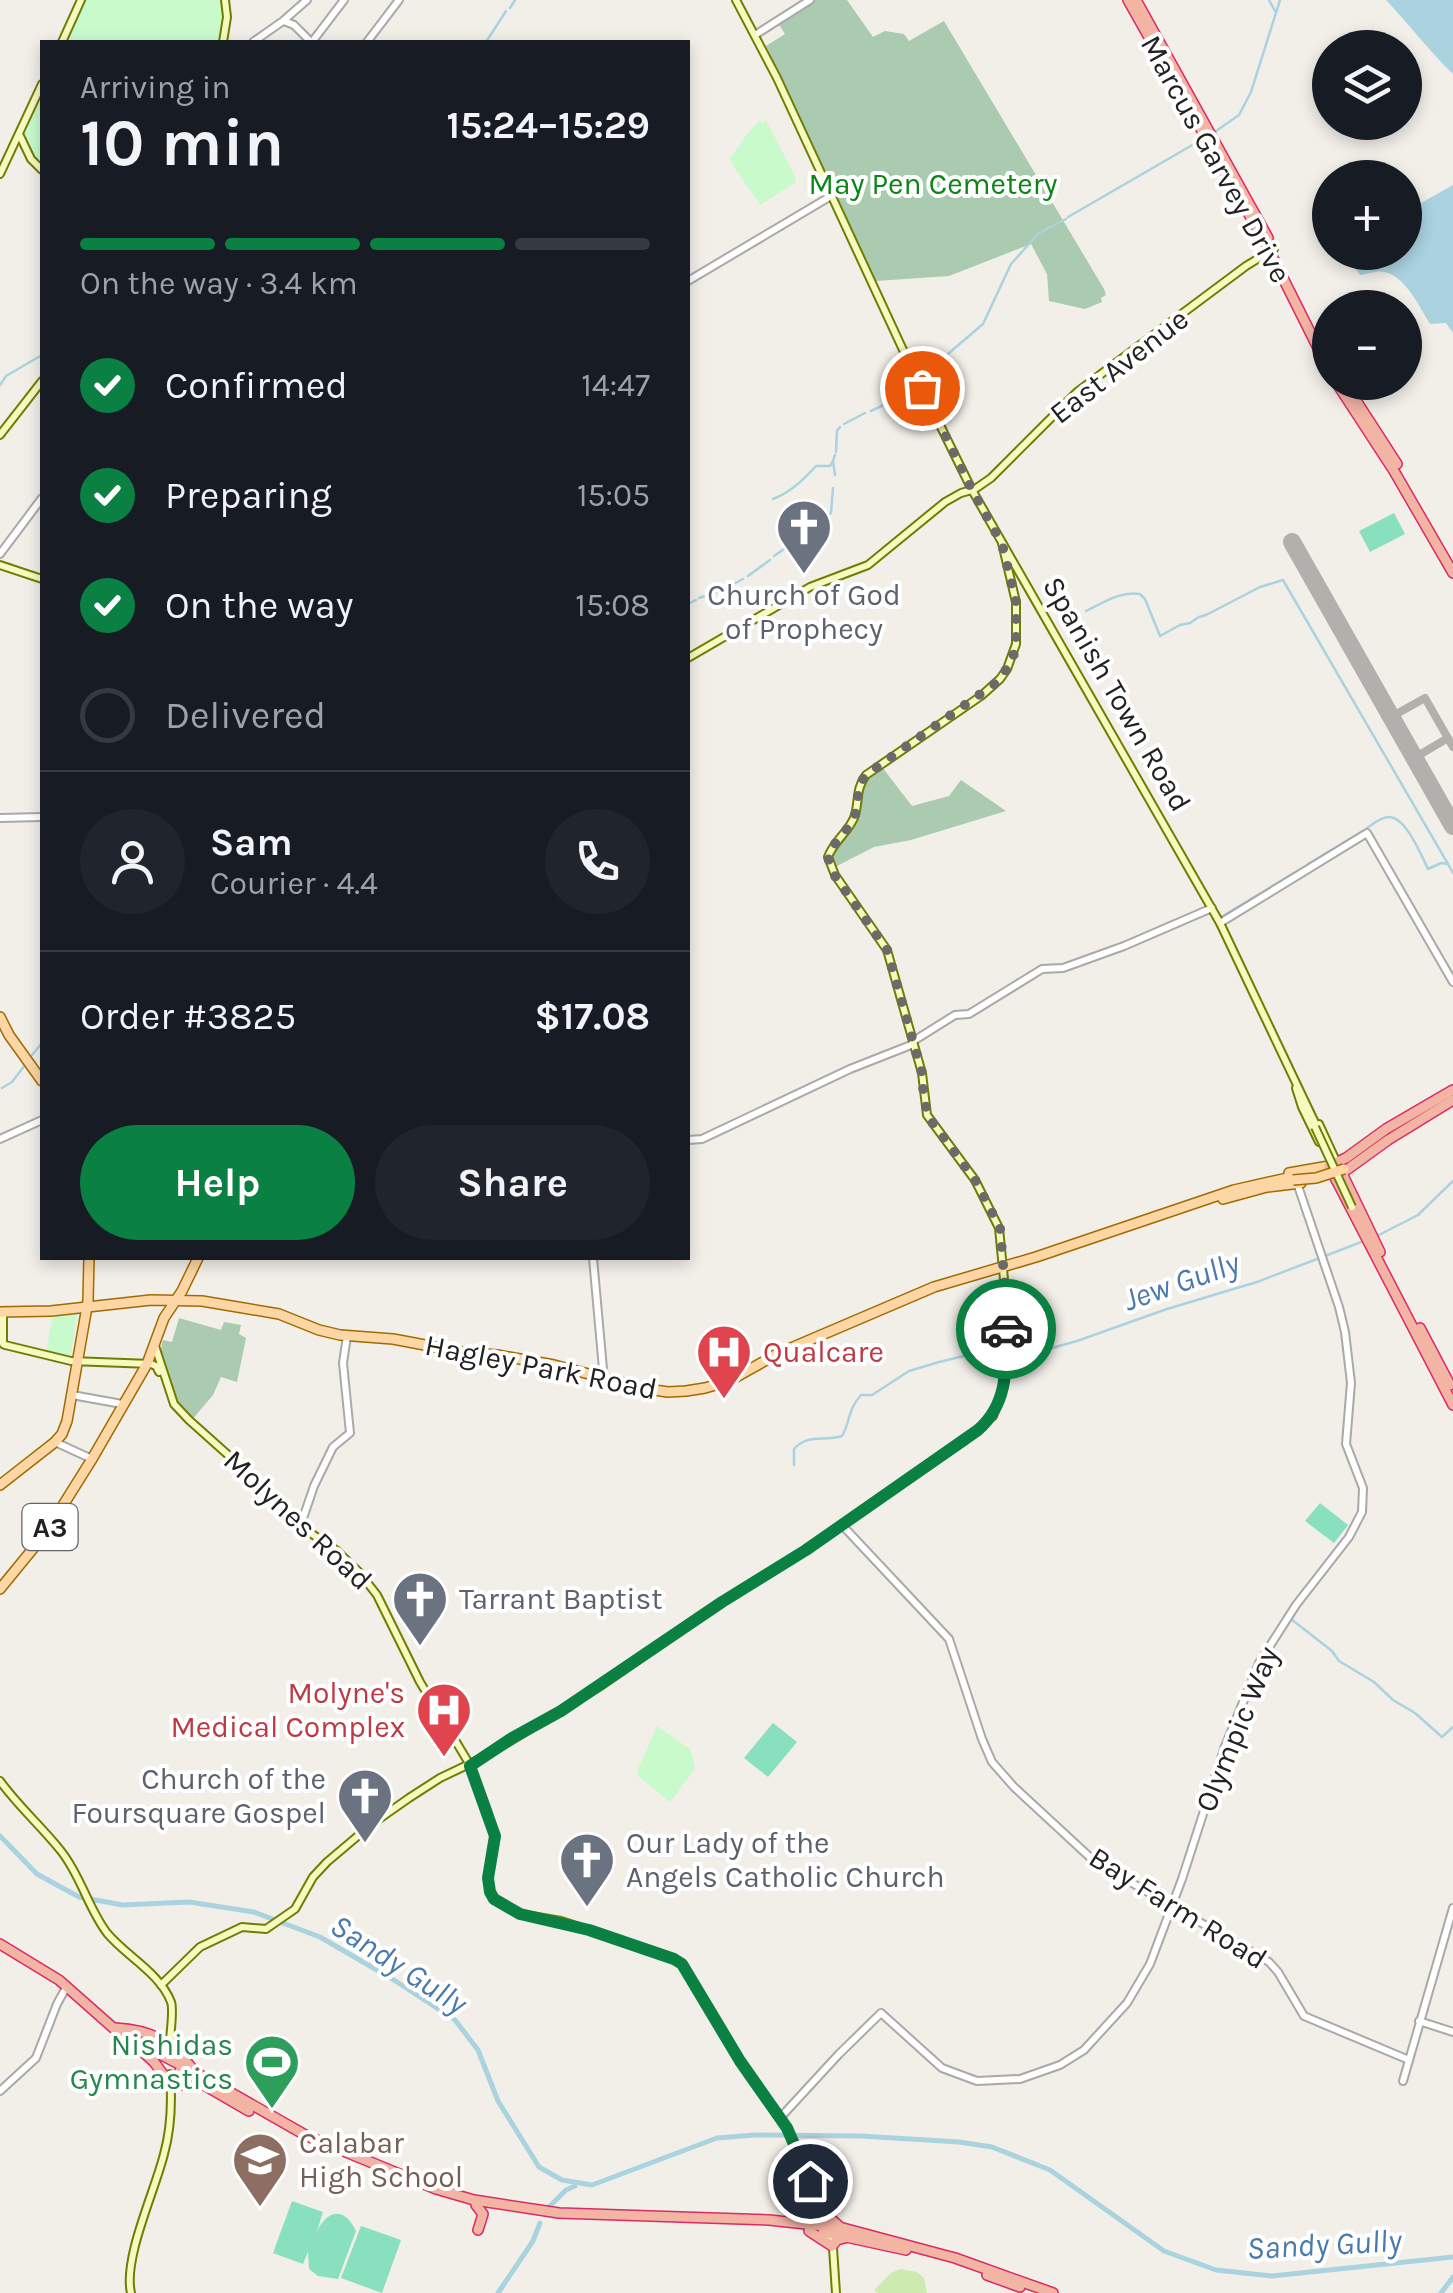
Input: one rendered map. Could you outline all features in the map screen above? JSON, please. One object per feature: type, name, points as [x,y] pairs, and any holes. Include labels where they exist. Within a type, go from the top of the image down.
[{"type":"highway","name":"Marcus Garvey Drive","points":[[1128,0],[1209,136]]},
{"type":"highway","name":"Marcus Garvey Drive","points":[[1136,0],[1312,330]]},
{"type":"highway","points":[[1350,400],[1453,573]]},
{"type":"highway","points":[[1353,400],[1372,438]]},
{"type":"highway","points":[[1356,400],[1453,562]]},
{"type":"highway","points":[[1322,1180],[1333,1180],[1338,1169],[1386,1129],[1453,1095]]},
{"type":"highway","name":"Spanish Town Road","points":[[1338,1169],[1453,1405]]},
{"type":"highway","name":"Spanish Town Road","points":[[1375,1248],[1453,1392]]},
{"type":"highway","points":[[1432,1349],[1438,1338]]},
{"type":"highway","points":[[0,1947],[65,1989],[112,2028],[167,2055],[300,2139],[410,2185],[476,2206],[541,2216],[846,2232],[955,2258],[1052,2293]]},
{"type":"highway","points":[[65,1989],[112,2034],[142,2051],[170,2080],[198,2078]]},
{"type":"highway","points":[[167,2055],[175,2048],[198,2078],[306,2136],[418,2182],[474,2200],[586,2216],[768,2220],[810,2228],[832,2246],[846,2232]]},
{"type":"highway","points":[[142,2051],[167,2055]]},
{"type":"highway","points":[[476,2206],[483,2214],[478,2230]]},
{"type":"highway","points":[[810,2228],[821,2212],[846,2232],[953,2263],[1036,2293]]},
{"type":"main road","points":[[63,40],[82,0]]},
{"type":"main road","points":[[223,40],[225,0]]},
{"type":"main road","name":"Spanish Town Road","points":[[736,0],[777,78],[972,490],[1220,922],[1375,1248]]},
{"type":"main road","points":[[0,174],[40,88]]},
{"type":"main road","points":[[19,134],[31,160],[40,168]]},
{"type":"main road","name":"East Avenue","points":[[690,657],[810,587],[863,568],[946,502],[991,478],[1084,386],[1272,251]]},
{"type":"main road","points":[[0,435],[40,384]]},
{"type":"main road","points":[[167,2055],[172,2014],[166,1989],[170,1976],[187,1957],[242,1926],[266,1928],[282,1918],[298,1906],[320,1870],[372,1824],[431,1783],[470,1766],[561,1711],[842,1525],[964,1441],[993,1416],[1006,1378],[1001,1236],[972,1174],[931,1122],[887,950],[835,876],[828,857],[853,820],[859,787],[866,775],[981,696],[1000,680],[1012,662],[1016,602],[1002,544]]},
{"type":"main road","points":[[0,565],[40,579]]},
{"type":"main road","points":[[0,1016],[9,1035],[40,1075]]},
{"type":"main road","name":"Spanish Town Road","points":[[1299,1090],[1338,1169]]},
{"type":"main road","points":[[1338,1169],[1453,1095]]},
{"type":"main road","name":"Hagley Park Road","points":[[1210,1200],[1219,1192],[1267,1177],[1338,1169]]},
{"type":"main road","name":"Hagley Park Road","points":[[1294,1180],[1338,1169]]},
{"type":"main road","points":[[1294,1180],[1313,1171]]},
{"type":"main road","name":"Hagley Park Road","points":[[2,1312],[151,1300],[202,1300],[259,1309],[347,1338],[392,1339],[554,1365],[661,1392],[705,1388],[729,1381],[777,1354],[921,1292],[1262,1182],[1322,1180]]},
{"type":"main road","points":[[56,1442],[67,1421],[87,1306],[89,1260]]},
{"type":"main road","points":[[175,1300],[197,1260]]},
{"type":"main road","points":[[151,1300],[164,1304],[167,1313]]},
{"type":"main road","name":"A3","points":[[0,1589],[45,1534],[92,1459],[147,1364],[175,1300]]},
{"type":"main road","points":[[2,1312],[2,1344],[76,1361],[156,1366],[174,1404]]},
{"type":"main road","name":"Molynes Road","points":[[155,1344],[174,1404],[300,1526],[339,1553],[378,1595],[420,1682],[470,1766],[495,1836],[488,1878],[494,1899],[520,1914],[589,1930],[678,1962],[686,1969],[793,2144],[832,2246],[836,2293]]},
{"type":"main road","name":"A3","points":[[0,1485],[56,1442]]},
{"type":"main road","points":[[0,1780],[62,1852],[108,1934],[166,1989]]},
{"type":"main road","points":[[132,2293],[129,2278],[133,2257],[168,2139],[170,2080]]},
{"type":"street","points":[[256,40],[307,0]]},
{"type":"street","points":[[283,21],[294,25],[309,40],[322,30],[344,0]]},
{"type":"street","points":[[368,40],[399,0]]},
{"type":"street","points":[[755,35],[810,0]]},
{"type":"street","points":[[292,14],[294,25]]},
{"type":"street","points":[[690,277],[830,194]]},
{"type":"street","points":[[0,554],[40,501]]},
{"type":"street","points":[[0,818],[40,817]]},
{"type":"street","points":[[1220,922],[1367,833],[1453,982]]},
{"type":"street","points":[[690,1140],[702,1139],[913,1043],[955,1015],[968,1014],[1042,969],[1062,968],[1124,946],[1212,908]]},
{"type":"street","points":[[0,1139],[40,1121]]},
{"type":"street","name":"Olympic Way","points":[[783,2125],[838,2054],[882,2013],[942,2068],[967,2078],[1012,2080],[1044,2072],[1084,2050],[1127,2002],[1150,1964],[1216,1772],[1259,1664],[1296,1605],[1350,1536],[1362,1512],[1363,1488],[1346,1444],[1351,1401],[1349,1358],[1339,1307],[1294,1180]]},
{"type":"street","points":[[593,1260],[604,1380]]},
{"type":"street","points":[[300,1526],[333,1447],[350,1432],[343,1363],[347,1338]]},
{"type":"street","points":[[71,1394],[122,1404]]},
{"type":"street","points":[[56,1442],[92,1459]]},
{"type":"street","name":"Bay Farm Road","points":[[842,1525],[949,1639],[992,1762],[1050,1821],[1094,1860],[1270,1962],[1304,2016],[1409,2060]]},
{"type":"street","points":[[1403,2081],[1453,1908]]},
{"type":"street","points":[[0,2092],[33,2062],[65,1989]]},
{"type":"street","points":[[1419,2021],[1453,2032]]},
{"type":"green space","points":[[82,0],[223,0],[221,40],[63,40]]},
{"type":"green space","name":"May Pen Cemetery","points":[[815,0],[847,0],[873,37],[885,31],[904,34],[909,41],[944,21],[1104,289],[1102,302],[1085,309],[1049,301],[1047,274],[1031,244],[949,276],[876,281],[766,46],[785,34],[778,23]]},
{"type":"green space","points":[[40,89],[40,163],[28,144],[28,117]]},
{"type":"green space","points":[[766,120],[796,182],[760,205],[730,159],[759,121]]},
{"type":"green space","points":[[1394,513],[1405,534],[1370,552],[1359,531]]},
{"type":"green space","points":[[882,767],[912,806],[949,796],[961,780],[1006,811],[874,847],[833,868],[831,854],[852,822],[862,789]]},
{"type":"green space","points":[[78,1311],[70,1359],[46,1353],[53,1313]]},
{"type":"green space","points":[[179,1318],[221,1330],[224,1322],[241,1325],[239,1334],[246,1338],[237,1382],[221,1377],[213,1395],[191,1421],[172,1393],[161,1361],[163,1340],[172,1342]]},
{"type":"green space","points":[[1320,1503],[1348,1525],[1334,1543],[1305,1521]]},
{"type":"green space","points":[[773,1723],[797,1742],[768,1777],[744,1758]]},
{"type":"green space","points":[[657,1726],[691,1750],[695,1769],[670,1802],[638,1776]]},
{"type":"green space","points":[[292,2201],[323,2212],[317,2231],[332,2215],[342,2215],[352,2223],[356,2231],[338,2279],[318,2276],[309,2269],[308,2252],[303,2264],[273,2253]]},
{"type":"green space","points":[[361,2226],[401,2240],[382,2293],[341,2278]]},
{"type":"green space","points":[[900,2269],[917,2272],[924,2278],[927,2293],[874,2290]]},
{"type":"water","points":[[1386,0],[1453,0],[1453,74],[1422,40],[1422,30],[1413,30]]},
{"type":"water","points":[[1453,185],[1453,333],[1446,323],[1430,324],[1422,311],[1422,290],[1408,290],[1393,275],[1360,275],[1356,270],[1422,270],[1422,202]]},
{"type":"waterway","points":[[510,8],[515,0]]},
{"type":"waterway","points":[[1269,0],[1275,11]]},
{"type":"waterway","points":[[1216,131],[1239,115],[1251,92],[1280,0]]},
{"type":"waterway","points":[[487,40],[506,11]]},
{"type":"waterway","points":[[1068,217],[1201,140]]},
{"type":"waterway","points":[[871,411],[915,390],[935,365],[983,324],[1011,264],[1039,233],[1066,219]]},
{"type":"waterway","points":[[0,385],[6,376],[40,356]]},
{"type":"waterway","points":[[921,387],[931,382],[932,373]]},
{"type":"waterway","points":[[844,424],[865,413]]},
{"type":"waterway","points":[[836,452],[840,427]]},
{"type":"waterway","points":[[835,455],[835,475]]},
{"type":"waterway","points":[[773,499],[816,466],[830,466],[833,461]]},
{"type":"waterway","points":[[819,524],[831,513],[833,488]]},
{"type":"waterway","points":[[774,556],[816,527]]},
{"type":"waterway","points":[[748,576],[770,560]]},
{"type":"waterway","points":[[726,588],[743,579]]},
{"type":"waterway","points":[[1086,611],[1119,596],[1140,594],[1160,636],[1260,587],[1283,580],[1448,864]]},
{"type":"waterway","points":[[699,598],[721,591]]},
{"type":"waterway","points":[[690,603],[696,600]]},
{"type":"waterway","points":[[1367,828],[1383,818],[1395,819],[1412,838],[1428,869],[1448,864],[1453,873]]},
{"type":"waterway","points":[[1308,864],[1363,831]]},
{"type":"waterway","points":[[1223,916],[1304,867]]},
{"type":"waterway","points":[[32,1055],[40,1045]]},
{"type":"waterway","points":[[2,1088],[25,1065]]},
{"type":"waterway","name":"Jew Gully","points":[[1377,1236],[1418,1215],[1453,1181]]},
{"type":"waterway","name":"Jew Gully","points":[[1011,1351],[1052,1348],[1077,1341],[1257,1282],[1364,1241]]},
{"type":"waterway","points":[[794,1465],[794,1449],[799,1444],[842,1436],[861,1395],[872,1395],[909,1371],[939,1362],[968,1355],[1003,1355]]},
{"type":"waterway","points":[[1291,1619],[1339,1661],[1374,1682],[1442,1737],[1453,1727]]},
{"type":"waterway","name":"Sandy Gully","points":[[0,1836],[37,1874],[79,1897],[123,1905],[189,1902],[254,1912],[320,1937],[394,1980],[455,2020],[478,2050],[498,2101],[539,2167],[562,2180],[592,2185],[717,2138],[861,2136],[959,2142],[992,2147],[1050,2170],[1164,2251],[1216,2270],[1272,2276],[1453,2257]]},
{"type":"waterway","points":[[548,2208],[575,2186]]},
{"type":"waterway","points":[[498,2293],[533,2241],[540,2223]]},
{"type":"waterway","points":[[1441,2293],[1453,2277]]},
{"type":"taxiway","points":[[1391,717],[1425,698],[1453,747]]},
{"type":"taxiway","points":[[1414,758],[1448,738]]},
{"type":"runway","points":[[1292,542],[1453,826]]},
{"type":"way so far","points":[[922,388],[1002,544],[1016,602],[1015,648],[1004,675],[981,696],[866,775],[859,787],[853,820],[828,858],[835,876],[887,950],[922,1073],[929,1118],[975,1180],[1000,1228],[1006,1329]]},
{"type":"place","name":"Church of God of Prophecy","points":[[804,576]]},
{"type":"place","name":"Qualcare","points":[[724,1401]]},
{"type":"place","name":"Tarrant Baptist","points":[[420,1648]]},
{"type":"place","name":"Molyne's Medical Complex","points":[[444,1759]]},
{"type":"place","name":"Church of the Foursquare Gospel","points":[[365,1845]]},
{"type":"place","name":"Our Lady of the Angels Catholic Church","points":[[587,1909]]},
{"type":"place","name":"Nishidas Gymnastics","points":[[272,2111]]},
{"type":"place","name":"Calabar High School","points":[[260,2209]]},
{"type":"route","points":[[810,2181],[787,2128],[740,2061],[682,1964],[600,1933],[520,1914],[494,1899],[488,1878],[495,1836],[470,1766],[806,1550],[978,1430],[993,1416],[1004,1386],[1006,1329]]}]
